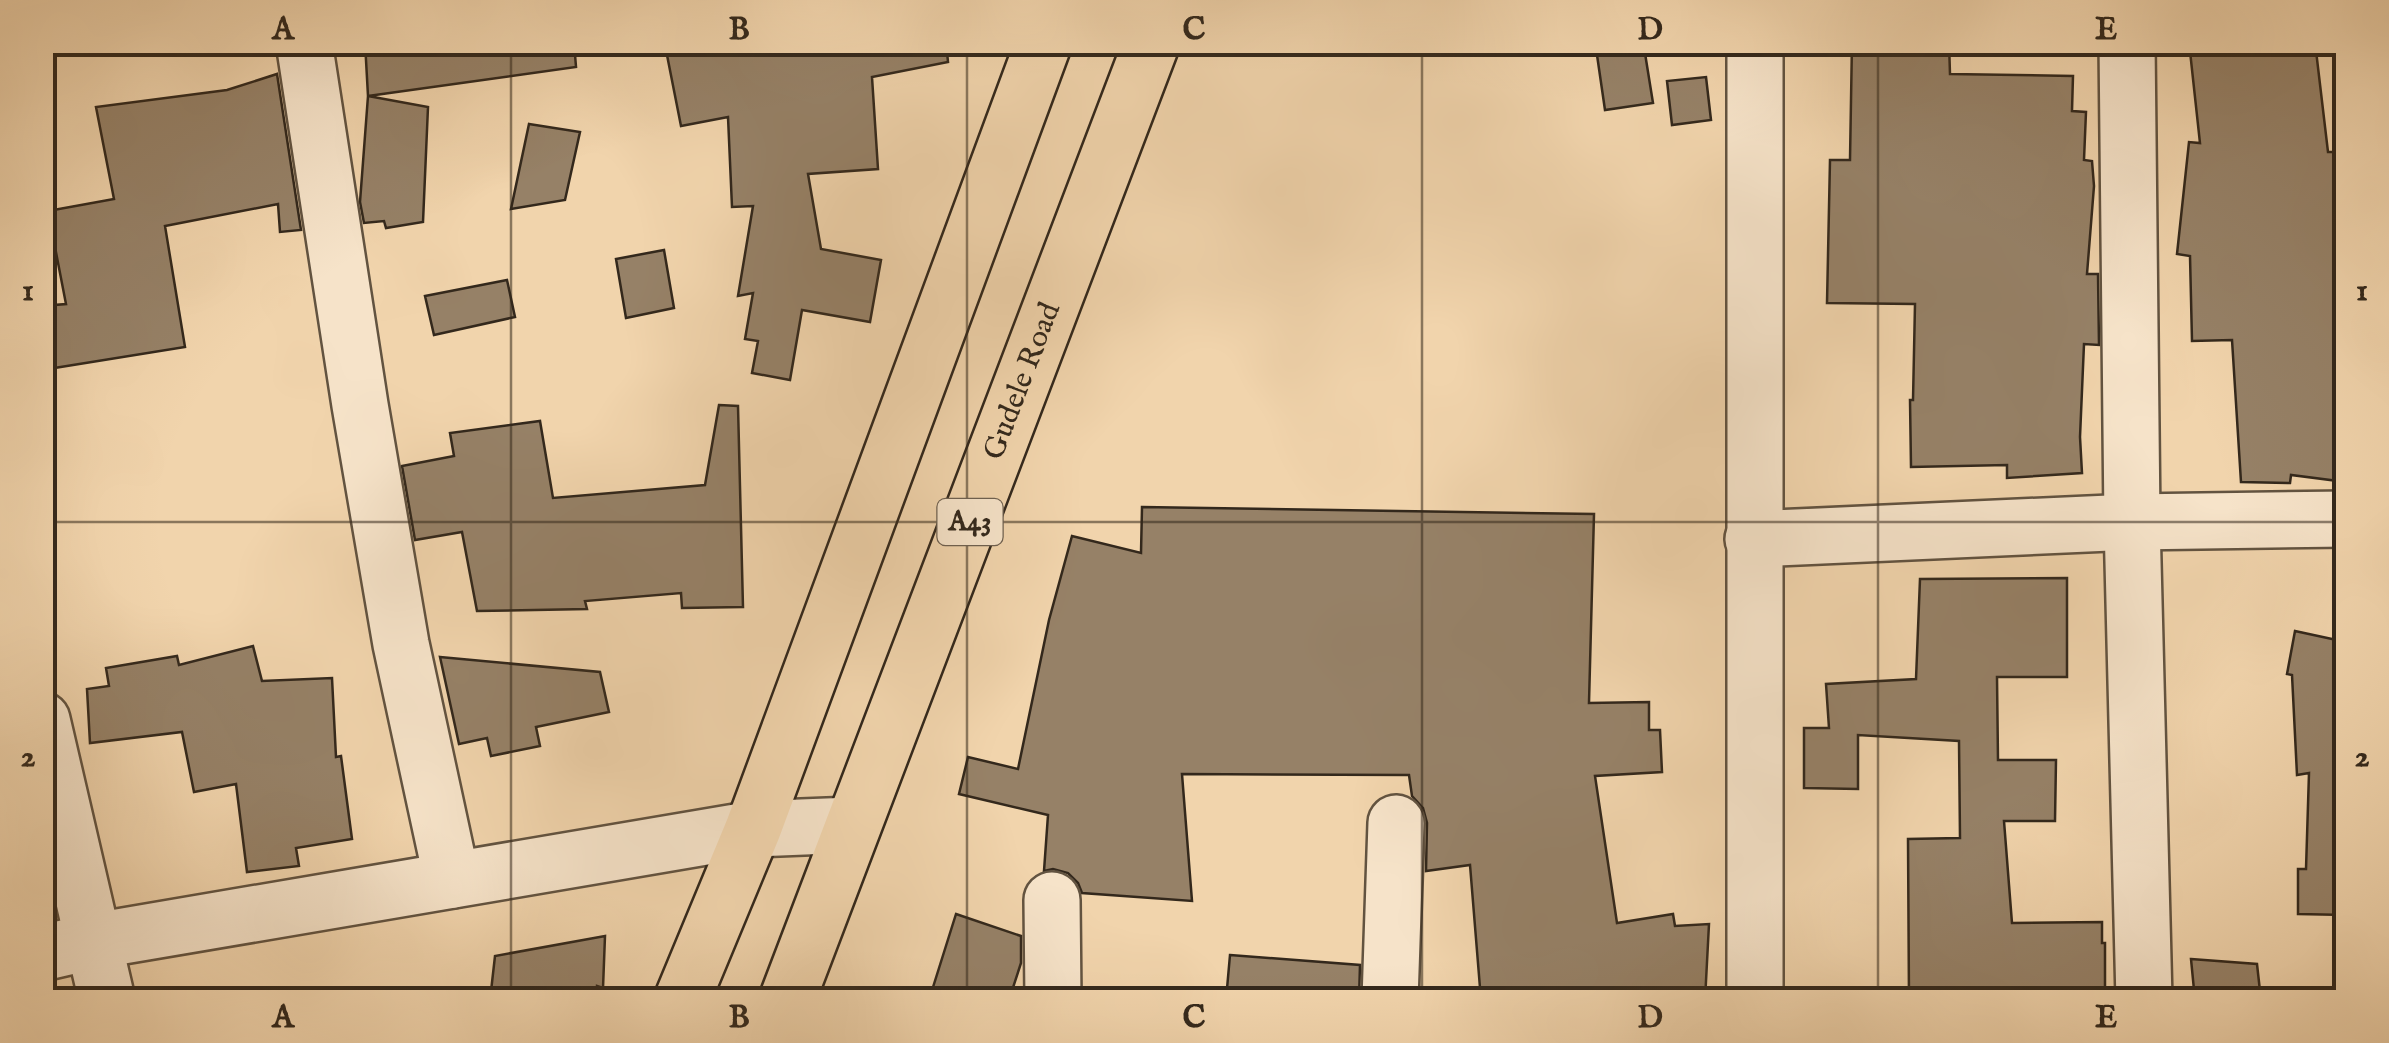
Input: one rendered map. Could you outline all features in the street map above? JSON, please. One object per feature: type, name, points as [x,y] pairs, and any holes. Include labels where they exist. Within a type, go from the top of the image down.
[{"type":"highway","points":[[682,1000],[754,829],[1044,42]]},
{"type":"highway","name":"Gudele Road","points":[[787,1000],[1152,42]]},
{"type":"street","points":[[304,42],[401,644],[452,880]]},
{"type":"street","points":[[1755,42],[1755,1000]]},
{"type":"street","points":[[2126,42],[2132,522],[2144,1000]]},
{"type":"street","points":[[1753,539],[2132,522],[2346,519]]},
{"type":"street","points":[[42,720],[68,947],[106,1000]]},
{"type":"street","points":[[1390,1000],[1396,823]]},
{"type":"street","points":[[68,947],[754,829],[854,825]]},
{"type":"street","points":[[1052,900],[1052,1000]]},
{"type":"building","points":[[365,42],[574,42],[576,67],[368,96]]},
{"type":"building","points":[[709,42],[946,42],[948,62],[872,77],[878,169],[808,174],[821,249],[881,260],[870,322],[802,310],[790,380],[752,373],[758,341],[745,339],[753,293],[738,296],[753,206],[732,207],[728,117],[681,126],[666,50]]},
{"type":"building","points":[[1852,42],[1949,42],[1950,74],[2073,76],[2072,111],[2086,112],[2084,160],[2092,161],[2094,186],[2087,274],[2098,274],[2099,345],[2084,344],[2082,473],[2007,478],[2007,465],[1911,467],[1915,304],[1827,303],[1830,160],[1850,160]]},
{"type":"building","points":[[2189,42],[2315,42],[2328,152],[2346,152],[2346,482],[2291,475],[2290,483],[2241,482],[2232,340],[2192,341],[2190,256],[2177,254],[2189,142],[2200,143]]},
{"type":"building","points":[[1644,47],[1653,103],[1605,110],[1597,55]]},
{"type":"building","points":[[277,74],[301,230],[280,232],[278,204],[165,226],[185,347],[42,370],[42,306],[66,304],[48,211],[114,199],[96,107],[227,90]]},
{"type":"building","points":[[1706,77],[1711,120],[1672,125],[1667,81]]},
{"type":"building","points":[[368,96],[428,107],[423,222],[386,228],[384,221],[364,223],[360,202]]},
{"type":"building","points":[[529,124],[580,132],[565,200],[511,209]]},
{"type":"building","points":[[664,250],[674,308],[626,318],[616,259]]},
{"type":"building","points":[[507,280],[515,317],[434,335],[425,296]]},
{"type":"building","points":[[719,405],[738,406],[743,607],[682,608],[681,593],[585,601],[587,609],[477,611],[462,532],[415,540],[402,466],[454,456],[450,433],[540,421],[553,498],[705,485]]},
{"type":"building","points":[[1142,507],[1594,514],[1589,703],[1649,702],[1649,730],[1660,730],[1662,772],[1595,776],[1617,923],[1673,914],[1675,926],[1709,924],[1705,1000],[1481,1000],[1470,865],[1426,871],[1427,823],[1423,808],[1412,796],[1409,775],[1182,774],[1192,901],[1082,893],[1068,873],[1044,871],[1048,815],[959,794],[968,757],[1018,769],[1049,620],[1072,536],[1141,553]]},
{"type":"building","points":[[2067,578],[2067,677],[1997,677],[1998,760],[2056,760],[2055,821],[2004,821],[2012,923],[2102,922],[2105,1000],[1909,1000],[1908,839],[1960,838],[1959,741],[1858,735],[1858,789],[1804,788],[1804,728],[1829,728],[1826,684],[1916,679],[1920,579]]},
{"type":"building","points":[[2295,631],[2346,642],[2346,915],[2298,914],[2298,869],[2306,869],[2309,773],[2297,775],[2292,675],[2287,674]]},
{"type":"building","points":[[253,646],[262,681],[332,678],[336,757],[341,756],[352,839],[296,848],[299,866],[247,872],[236,784],[194,792],[182,732],[90,743],[87,689],[109,686],[106,668],[177,656],[179,665]]},
{"type":"building","points":[[440,657],[600,672],[609,712],[536,727],[540,746],[491,756],[487,738],[459,744]]},
{"type":"building","points":[[956,914],[1021,936],[1021,963],[1009,1000],[929,1000]]},
{"type":"building","points":[[605,936],[603,988],[597,986],[596,1000],[490,1000],[495,956]]},
{"type":"building","points":[[1230,955],[1360,965],[1359,1000],[1226,1000]]},
{"type":"building","points":[[2191,959],[2257,964],[2261,1000],[2195,1000]]}]
